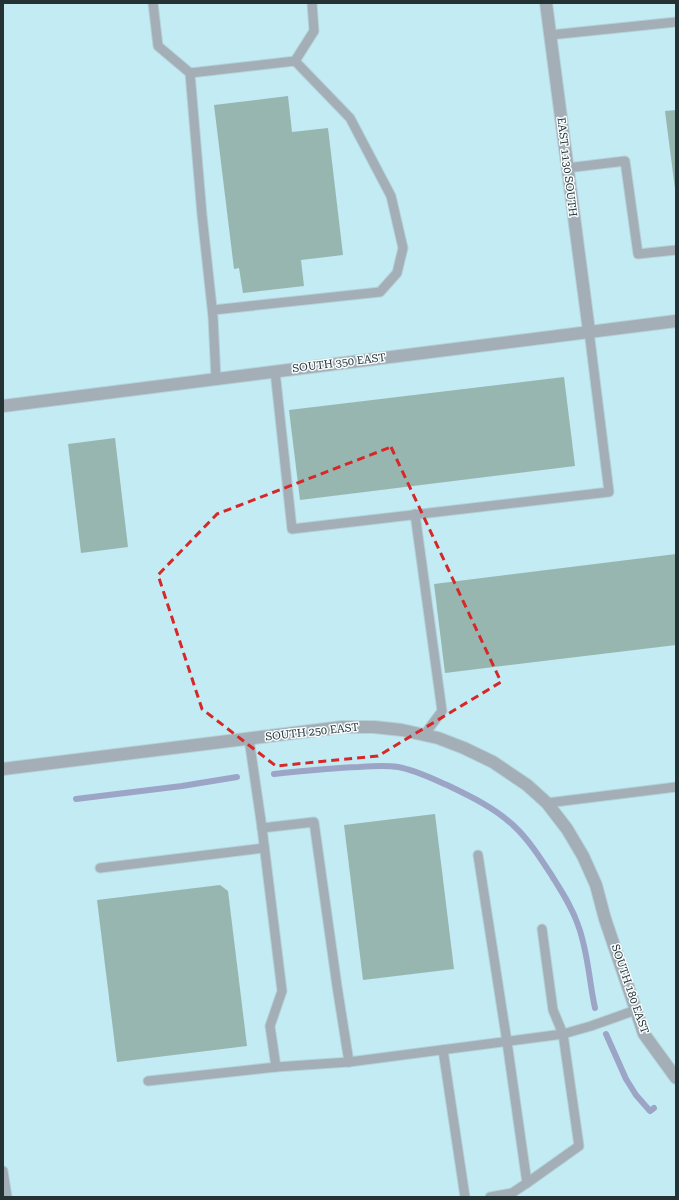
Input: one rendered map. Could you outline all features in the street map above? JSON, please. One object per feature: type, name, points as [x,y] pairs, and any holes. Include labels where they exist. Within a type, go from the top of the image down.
[{"type":"street","name":"EAST 1130 SOUTH","points":[[546,3],[589,331]]},
{"type":"street","name":"SOUTH 350 EAST","points":[[3,406],[676,321]]},
{"type":"street","name":"SOUTH 250 EAST","points":[[3,769],[342,727],[374,727],[402,730],[438,738],[464,748],[493,762],[527,785],[547,803],[567,829],[596,884],[612,938]]},
{"type":"street","name":"SOUTH 180 EAST","points":[[612,938],[644,1034],[676,1078]]},
{"type":"lane","points":[[154,3],[158,46],[190,73],[202,215],[213,310],[216,379]]},
{"type":"lane","points":[[295,61],[314,31],[312,3]]},
{"type":"lane","points":[[550,35],[676,22]]},
{"type":"lane","points":[[190,73],[295,61]]},
{"type":"lane","points":[[213,310],[380,292],[397,273],[403,248],[391,196],[350,118],[295,61]]},
{"type":"lane","points":[[567,168],[625,161],[638,254],[676,250]]},
{"type":"lane","points":[[275,371],[292,528],[609,492],[589,331]]},
{"type":"lane","points":[[415,514],[442,711],[424,735]]},
{"type":"lane","points":[[249,739],[262,828],[282,991],[270,1026],[276,1067]]},
{"type":"lane","points":[[547,803],[676,787]]},
{"type":"lane","points":[[262,828],[314,822],[349,1062]]},
{"type":"lane","points":[[100,868],[264,848]]},
{"type":"lane","points":[[478,855],[527,1183]]},
{"type":"lane","points":[[490,1197],[512,1194],[579,1146],[563,1034],[553,1010],[542,929]]},
{"type":"lane","points":[[148,1081],[276,1067],[349,1062],[563,1034],[636,1010]]},
{"type":"lane","points":[[444,1050],[466,1197]]},
{"type":"lane","points":[[3,1171],[7,1197]]},
{"type":"highlighted area","points":[[391,447],[501,682],[378,756],[276,766],[202,709],[158,575],[217,514]]},
{"type":"shaded area","points":[[3,3],[676,3],[676,1197],[3,1197]]},
{"type":"building","points":[[288,96],[292,132],[328,128],[343,255],[301,260],[304,286],[243,293],[239,268],[234,269],[214,105]]},
{"type":"building","points":[[676,110],[676,189],[675,189],[665,111]]},
{"type":"building","points":[[564,377],[575,466],[300,500],[289,410]]},
{"type":"building","points":[[115,438],[128,547],[81,553],[68,444]]},
{"type":"building","points":[[676,554],[676,645],[445,673],[434,584]]},
{"type":"building","points":[[435,814],[454,969],[363,980],[344,825]]},
{"type":"building","points":[[220,885],[228,891],[247,1046],[117,1062],[97,900]]},
{"type":"waterway","points":[[274,774],[369,766],[398,767],[417,772],[447,785],[491,808],[514,826],[530,843],[570,906],[576,918],[584,945],[595,1008]]},
{"type":"waterway","points":[[76,799],[182,786],[237,777]]},
{"type":"waterway","points":[[606,1034],[626,1079],[636,1095],[650,1111],[654,1108]]}]
